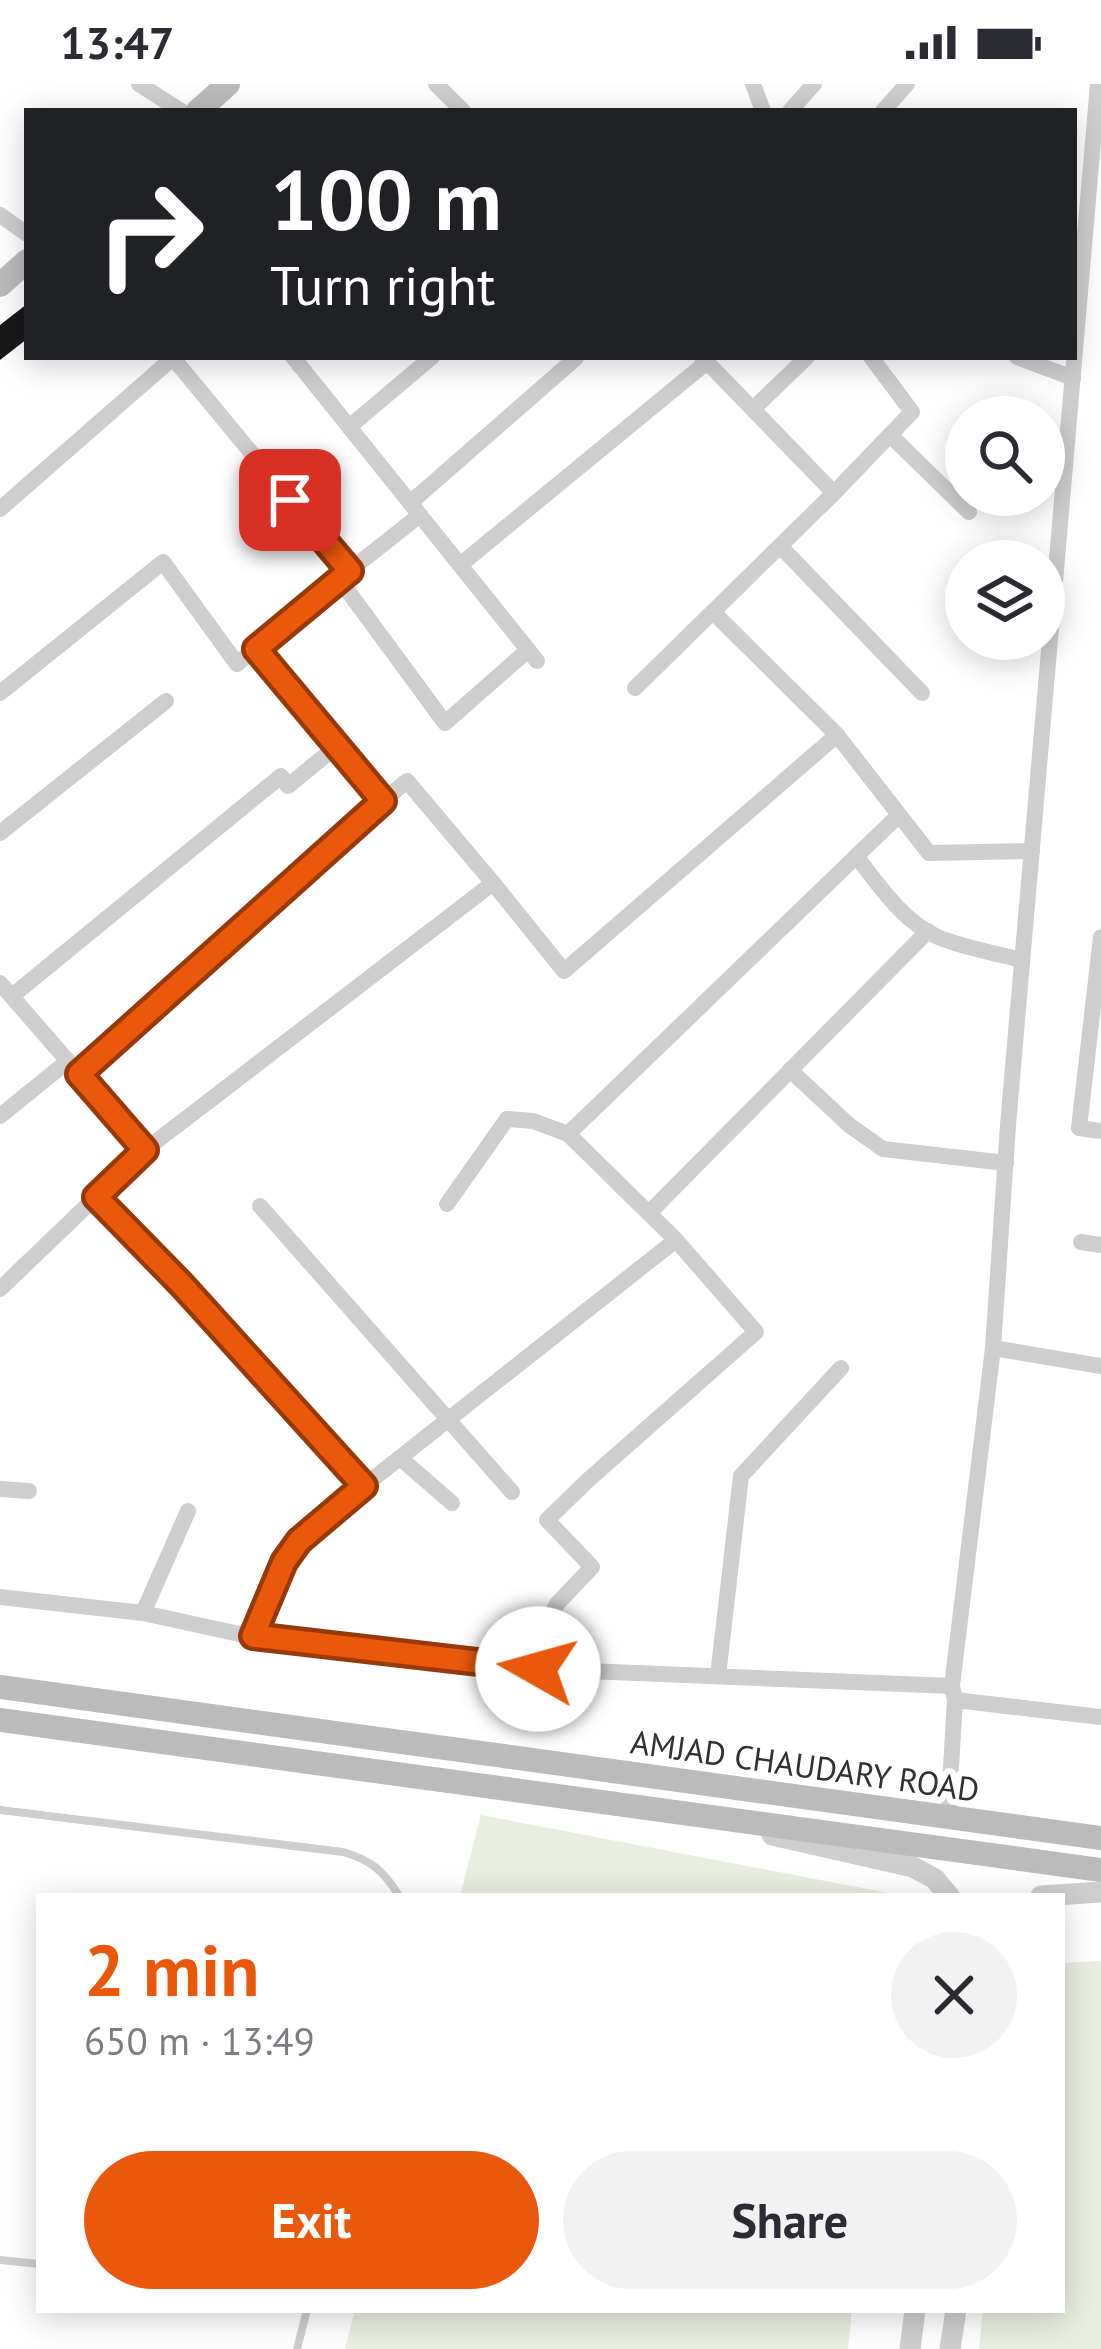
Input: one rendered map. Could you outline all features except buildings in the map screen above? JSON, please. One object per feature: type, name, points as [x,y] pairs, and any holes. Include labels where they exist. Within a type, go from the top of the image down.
[{"type":"main road","points":[[201,108],[228,84]]},
{"type":"main road","points":[[0,285],[24,264]]},
{"type":"main road","name":"AMJAD CHAUDARY ROAD","points":[[0,1687],[1101,1838]]},
{"type":"main road","name":"AMJAD CHAUDARY ROAD","points":[[0,1720],[1101,1870]]},
{"type":"street","points":[[139,84],[176,108]]},
{"type":"street","points":[[436,84],[460,108]]},
{"type":"street","points":[[793,108],[814,84]]},
{"type":"street","points":[[886,108],[907,84]]},
{"type":"street","points":[[1077,321],[1098,84]]},
{"type":"street","points":[[0,509],[171,360]]},
{"type":"street","points":[[175,360],[344,575],[445,723],[533,655],[295,360]]},
{"type":"street","points":[[349,427],[428,360]]},
{"type":"street","points":[[0,693],[163,562],[237,664],[344,575],[574,360]]},
{"type":"street","points":[[460,565],[704,360],[835,493]]},
{"type":"street","points":[[753,410],[805,360]]},
{"type":"street","points":[[635,688],[912,412],[873,360]]},
{"type":"street","points":[[1025,360],[1072,377]]},
{"type":"street","points":[[948,1818],[954,1693],[993,1348],[1074,360]]},
{"type":"street","points":[[890,435],[945,489]]},
{"type":"street","points":[[780,547],[922,693]]},
{"type":"street","points":[[712,612],[836,736],[929,853],[1032,851]]},
{"type":"street","points":[[256,649],[383,801]]},
{"type":"street","points":[[0,833],[166,701]]},
{"type":"street","points":[[0,1116],[74,1067],[407,781],[564,971],[836,736]]},
{"type":"street","points":[[145,1150],[6,989],[281,776],[288,786],[337,746]]},
{"type":"street","points":[[568,1134],[899,815]]},
{"type":"street","points":[[856,856],[919,926],[939,937],[1022,960]]},
{"type":"street","points":[[3,1280],[145,1150],[493,883]]},
{"type":"street","points":[[649,1213],[928,931]]},
{"type":"street","points":[[1101,938],[1079,1128],[1101,1131]]},
{"type":"street","points":[[790,1070],[848,1125],[883,1149],[1006,1162]]},
{"type":"street","points":[[447,1204],[507,1119],[533,1121],[568,1134],[676,1240],[756,1332],[547,1520],[592,1567],[557,1604],[547,1623],[538,1669]]},
{"type":"street","points":[[96,1197],[364,1486]]},
{"type":"street","points":[[260,1206],[512,1492]]},
{"type":"street","points":[[253,1636],[284,1562],[299,1541],[676,1240]]},
{"type":"street","points":[[1081,1242],[1101,1245]]},
{"type":"street","points":[[993,1348],[1101,1366]]},
{"type":"street","points":[[718,1676],[741,1476],[841,1368]]},
{"type":"street","points":[[400,1458],[452,1503]]},
{"type":"street","points":[[0,1489],[29,1491]]},
{"type":"street","points":[[143,1613],[188,1511]]},
{"type":"street","points":[[0,1597],[143,1613],[253,1636],[538,1669],[954,1693],[1101,1717]]},
{"type":"street","points":[[652,1808],[913,1867],[935,1879],[947,1893]]},
{"type":"street","points":[[1065,1893],[1101,1892]]},
{"type":"street","points":[[910,2349],[915,2313]]},
{"type":"street","points":[[950,2349],[956,2313]]},
{"type":"lane","points":[[0,1810],[343,1852],[380,1868],[397,1893]]},
{"type":"lane","points":[[0,2260],[36,2264]]},
{"type":"lane","points":[[297,2349],[306,2313]]},
{"type":"shaded area","points":[[481,1815],[888,1893],[461,1893]]},
{"type":"shaded area","points":[[1101,1961],[1101,2349],[979,2349],[983,2313],[1065,2313],[1065,1963]]},
{"type":"shaded area","points":[[354,2313],[852,2313],[848,2349],[345,2349]]},
{"type":"route","points":[[290,500],[350,571],[256,649],[383,801],[79,1074],[145,1150],[96,1197],[364,1486],[299,1541],[284,1562],[253,1636],[538,1669]]}]
